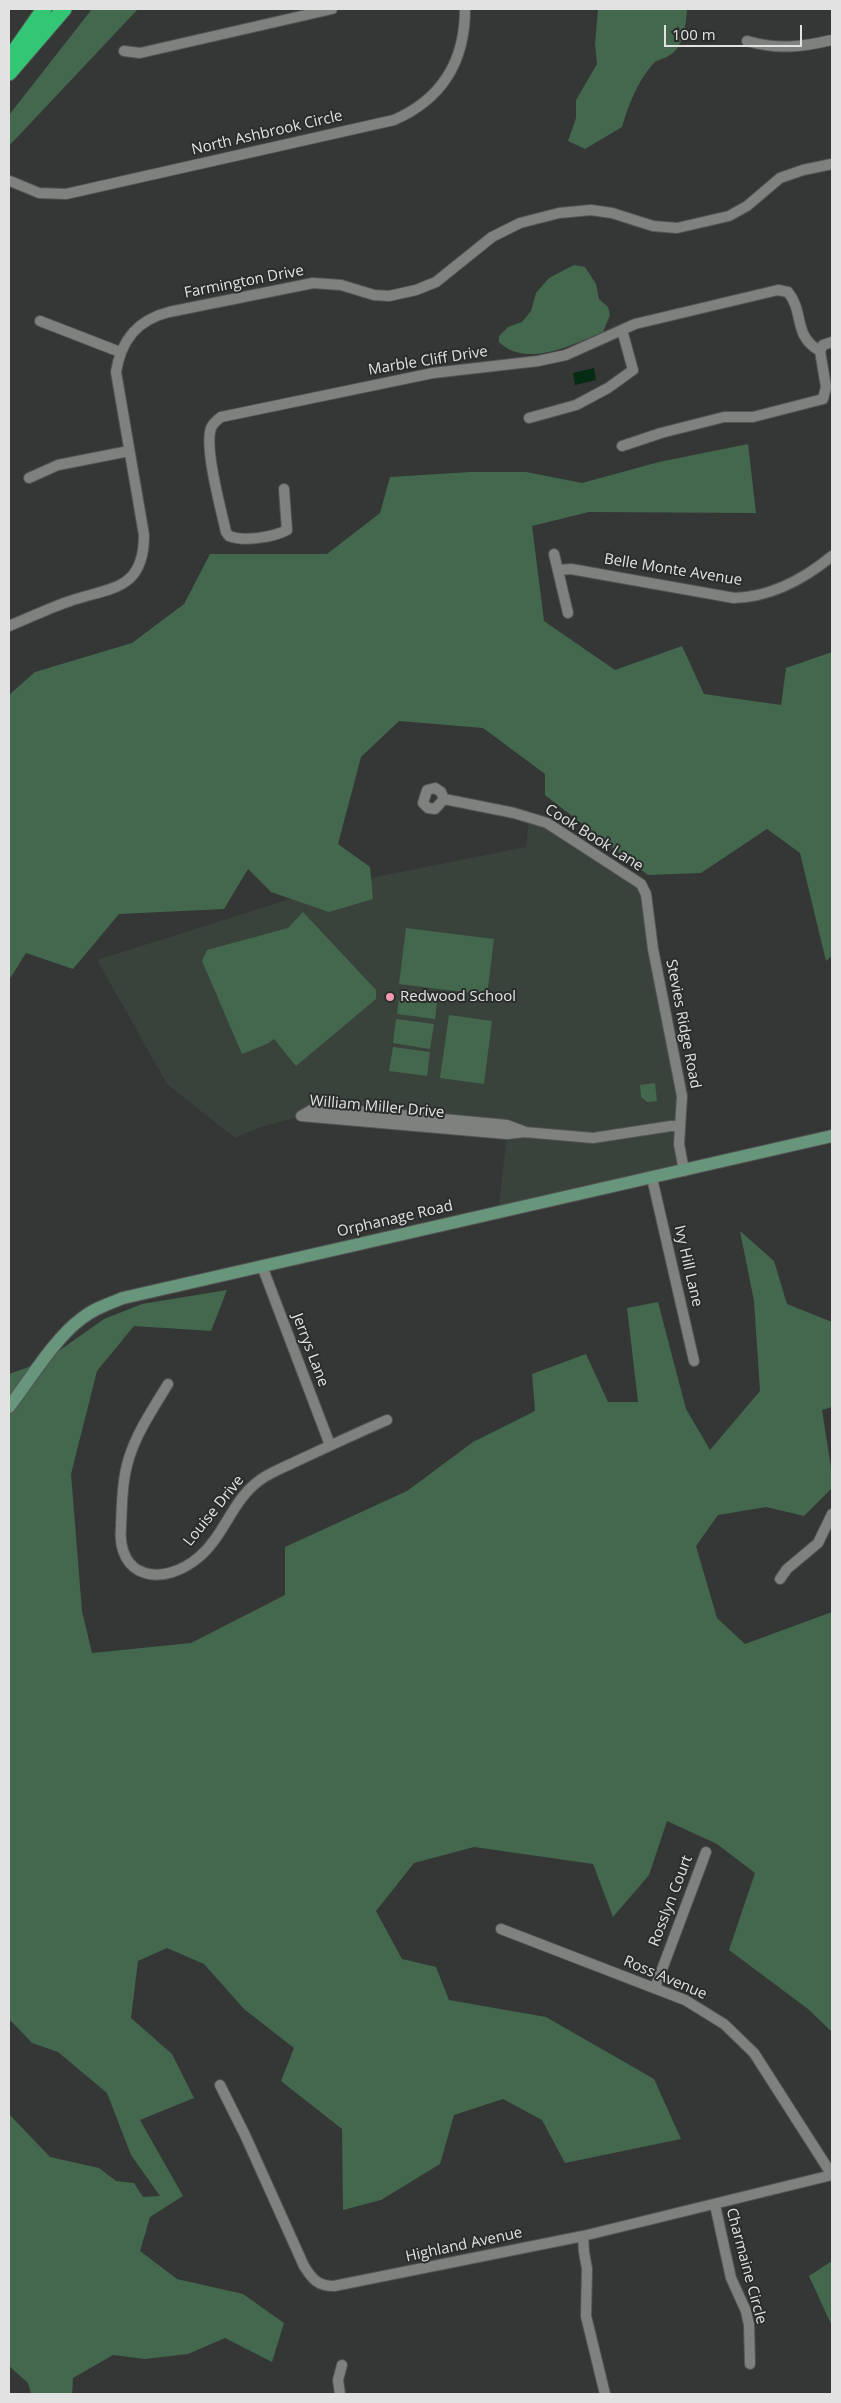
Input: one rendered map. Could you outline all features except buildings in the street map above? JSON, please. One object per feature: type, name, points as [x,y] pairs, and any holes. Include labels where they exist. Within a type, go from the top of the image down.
[{"type":"highway","points":[[9,59],[44,9]]},
{"type":"highway","points":[[9,73],[64,9]]},
{"type":"main road","name":"Orphanage Road","points":[[9,1407],[66,1332],[80,1319],[99,1308],[123,1298],[832,1136]]},
{"type":"street","points":[[124,51],[140,53],[332,9]]},
{"type":"street","name":"North Ashbrook Circle","points":[[10,181],[39,193],[66,194],[394,120],[415,109],[432,96],[448,76],[462,46],[465,9]]},
{"type":"street","points":[[747,41],[769,47],[810,45],[832,40]]},
{"type":"street","name":"Farmington Drive","points":[[9,626],[56,606],[111,590],[127,581],[142,558],[144,534],[116,381],[120,352],[131,333],[139,326],[162,314],[313,283],[341,285],[374,295],[389,296],[416,290],[436,282],[492,237],[520,223],[559,213],[591,210],[612,213],[653,226],[677,228],[729,216],[747,206],[780,178],[802,170],[832,164]]},
{"type":"street","name":"Marble Cliff Drive","points":[[284,489],[287,530],[282,533],[246,538],[229,536],[226,532],[209,443],[211,427],[214,422],[221,417],[362,386],[433,373],[538,361],[566,355],[635,324],[778,290],[788,292],[794,300],[804,338],[820,351]]},
{"type":"street","points":[[40,321],[120,352]]},
{"type":"street","points":[[529,418],[576,405],[608,388],[633,370],[622,330]]},
{"type":"street","points":[[622,446],[661,433],[724,417],[753,417],[823,399],[826,387],[820,351],[823,344],[832,342]]},
{"type":"street","points":[[29,478],[58,465],[129,451]]},
{"type":"street","points":[[554,554],[568,613]]},
{"type":"street","name":"Belle Monte Avenue","points":[[559,570],[571,569],[734,598],[748,597],[790,585],[808,575],[832,556]]},
{"type":"street","name":"Cook Book Lane","points":[[444,799],[514,812],[547,823],[641,884]]},
{"type":"street","name":"Stevies Ridge Road","points":[[641,884],[646,894],[653,949],[682,1096],[679,1144],[684,1171]]},
{"type":"street","name":"William Miller Drive","points":[[524,1132],[507,1125],[325,1108],[313,1109],[301,1116],[507,1134],[524,1132],[593,1138],[680,1126]]},
{"type":"street","name":"Ivy Hill Lane","points":[[652,1178],[694,1361]]},
{"type":"street","name":"Jerrys Lane","points":[[262,1266],[330,1445]]},
{"type":"street","name":"Louise Drive","points":[[168,1384],[134,1444],[129,1458],[124,1485],[120,1532],[122,1551],[132,1566],[145,1574],[162,1575],[194,1560],[210,1546],[236,1504],[262,1478],[387,1420]]},
{"type":"street","points":[[780,1579],[788,1569],[818,1543],[832,1514]]},
{"type":"street","name":"Rosslyn Court","points":[[655,1988],[706,1852]]},
{"type":"street","name":"Ross Avenue","points":[[501,1929],[655,1988],[706,2012],[737,2035],[754,2053],[832,2175]]},
{"type":"street","name":"Highland Avenue","points":[[220,2085],[241,2126],[304,2266],[319,2284],[334,2286],[583,2236],[832,2175]]},
{"type":"street","name":"Charmaine Circle","points":[[715,2204],[731,2278],[747,2318],[750,2364]]},
{"type":"street","points":[[583,2236],[588,2269],[586,2316],[605,2394]]},
{"type":"street","points":[[340,2394],[338,2380],[342,2365]]},
{"type":"shaded area","points":[[92,9],[138,9],[9,146],[9,115]]},
{"type":"shaded area","points":[[598,9],[687,9],[681,41],[675,51],[655,62],[648,70],[634,94],[622,127],[585,149],[568,141],[576,118],[576,100],[597,64],[595,44]]},
{"type":"shaded area","points":[[574,265],[585,267],[596,284],[599,299],[608,307],[610,315],[603,332],[564,348],[536,354],[523,354],[510,350],[499,342],[499,336],[508,327],[522,322],[531,311],[536,293],[549,278]]},
{"type":"shaded area","points":[[594,368],[596,380],[575,385],[573,373]]},
{"type":"shaded area","points":[[748,444],[756,513],[589,512],[532,526],[544,621],[615,670],[682,646],[704,694],[781,705],[786,668],[832,652],[832,956],[826,961],[800,853],[767,829],[701,873],[648,875],[545,795],[545,774],[483,728],[399,721],[361,757],[338,844],[370,867],[373,899],[329,912],[271,892],[248,869],[224,909],[119,914],[73,969],[26,953],[9,980],[9,695],[35,672],[132,643],[184,604],[210,554],[327,554],[380,513],[390,477],[471,472],[526,472],[582,483],[659,462]]},
{"type":"shaded area","name":"Redwood School","points":[[529,816],[641,884],[682,1096],[684,1171],[498,1213],[507,1135],[301,1116],[258,1128],[235,1138],[167,1084],[97,960],[331,886],[526,847]]},
{"type":"shaded area","points":[[303,912],[376,990],[376,999],[296,1066],[274,1039],[267,1044],[242,1054],[202,961],[207,950],[288,928]]},
{"type":"shaded area","points":[[406,928],[494,939],[487,995],[399,984]]},
{"type":"shaded area","points":[[400,990],[438,995],[435,1019],[397,1014]]},
{"type":"shaded area","points":[[449,1015],[492,1021],[484,1084],[440,1078]]},
{"type":"shaded area","points":[[396,1019],[434,1024],[430,1049],[393,1043]]},
{"type":"shaded area","points":[[393,1047],[430,1052],[427,1076],[389,1071]]},
{"type":"shaded area","points":[[655,1083],[657,1101],[647,1102],[641,1097],[640,1085]]},
{"type":"shaded area","points":[[740,1231],[774,1261],[787,1304],[832,1322],[832,1407],[822,1410],[832,1474],[832,1488],[804,1516],[766,1507],[718,1515],[696,1546],[717,1618],[745,1644],[832,1612],[832,2032],[808,2009],[729,1950],[755,1873],[717,1844],[667,1821],[649,1875],[613,1917],[593,1864],[474,1847],[414,1863],[376,1911],[402,1959],[436,1967],[449,2000],[546,2017],[654,2079],[681,2139],[565,2163],[542,2120],[503,2099],[454,2115],[440,2164],[381,2200],[343,2210],[342,2129],[281,2081],[294,2048],[244,2009],[204,1964],[167,1948],[138,1961],[131,2018],[172,2054],[194,2098],[140,2120],[183,2196],[150,2217],[140,2251],[177,2279],[243,2294],[284,2323],[272,2362],[225,2338],[188,2354],[145,2359],[113,2355],[73,2378],[72,2394],[31,2394],[28,2383],[9,2366],[9,2114],[50,2157],[99,2168],[116,2181],[134,2183],[143,2197],[160,2196],[131,2155],[107,2093],[58,2052],[32,2043],[11,2021],[9,2022],[9,1374],[43,1362],[104,1319],[142,1304],[227,1290],[211,1331],[134,1326],[97,1371],[71,1474],[82,1611],[92,1653],[191,1643],[285,1595],[285,1547],[407,1491],[473,1442],[535,1411],[532,1374],[586,1354],[608,1402],[638,1402],[627,1308],[658,1302],[686,1409],[710,1450],[760,1391],[754,1301]]},
{"type":"shaded area","points":[[832,2261],[832,2326],[809,2276]]},
{"type":"place","name":"Redwood School","points":[[390,997]]}]
